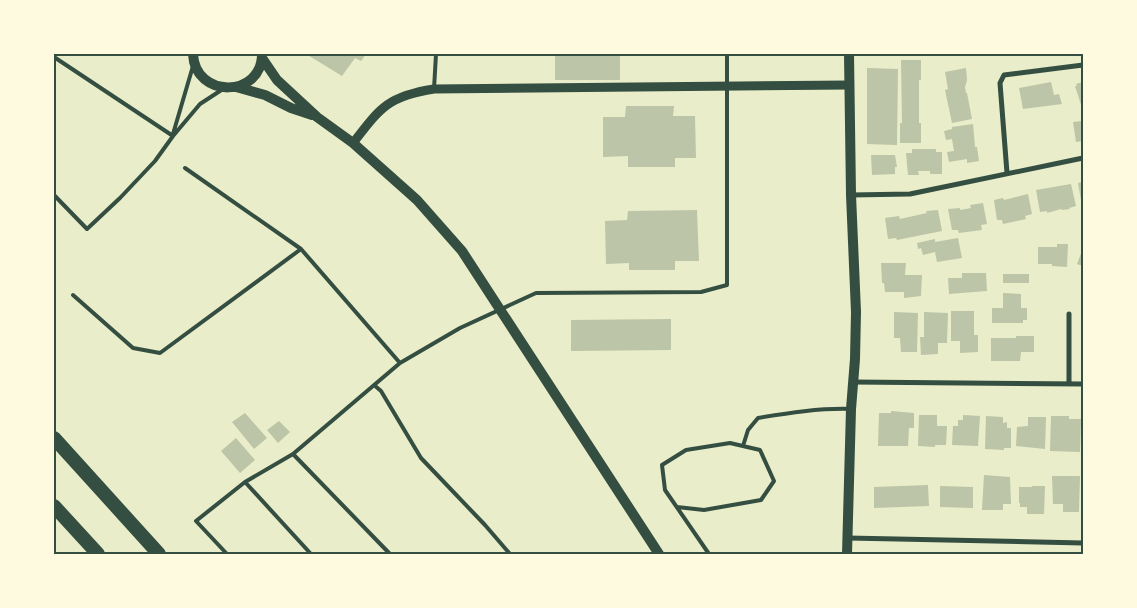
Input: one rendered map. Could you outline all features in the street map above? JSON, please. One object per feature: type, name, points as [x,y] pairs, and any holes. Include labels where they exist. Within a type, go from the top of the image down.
[{"type":"highway","points":[[54,438],[159,554]]},
{"type":"highway","points":[[54,506],[98,554]]},
{"type":"main road","points":[[847,554],[856,312],[851,195],[849,54]]},
{"type":"main road","points":[[193,59],[198,73],[205,80],[214,86],[224,88],[236,87],[246,83],[259,68],[262,56]]},
{"type":"main road","points":[[262,56],[278,80],[318,117],[353,143],[417,200],[462,252],[659,554]]},
{"type":"main road","points":[[236,87],[266,95],[291,108],[318,117]]},
{"type":"street","points":[[1006,173],[1000,83],[1004,75],[1083,65]]},
{"type":"street","points":[[353,143],[387,104],[412,92],[434,89],[850,85]]},
{"type":"street","points":[[851,195],[910,194],[1083,158]]},
{"type":"street","points":[[1069,314],[1069,383]]},
{"type":"street","points":[[853,382],[1083,384]]},
{"type":"street","points":[[847,538],[1083,543]]},
{"type":"lane","points":[[434,89],[436,54]]},
{"type":"lane","points":[[227,554],[196,520],[245,482],[294,454],[400,363],[460,328],[536,293],[701,292],[726,285],[727,54]]},
{"type":"lane","points":[[54,57],[173,136]]},
{"type":"lane","points":[[173,136],[193,59]]},
{"type":"lane","points":[[54,195],[86,229],[120,198],[155,161],[200,104],[224,88]]},
{"type":"lane","points":[[185,168],[300,249],[400,363]]},
{"type":"lane","points":[[73,295],[133,348],[160,353],[300,249]]},
{"type":"lane","points":[[374,385],[381,391],[421,458],[510,554]]},
{"type":"lane","points":[[742,446],[748,430],[758,418],[787,413],[839,408],[851,409]]},
{"type":"lane","points":[[677,508],[704,510],[761,500],[774,481],[760,450],[730,443],[686,450],[662,465],[665,490],[677,508],[710,554]]},
{"type":"lane","points":[[294,454],[390,554]]},
{"type":"lane","points":[[245,482],[311,554]]},
{"type":"building","points":[[306,54],[366,54],[361,61],[355,58],[342,76]]},
{"type":"building","points":[[555,54],[620,54],[620,80],[555,80]]},
{"type":"building","points":[[901,60],[921,60],[919,123],[921,123],[921,143],[900,143],[900,123],[902,123]]},
{"type":"building","points":[[867,68],[898,69],[897,145],[867,144]]},
{"type":"building","points":[[966,68],[967,80],[965,87],[972,119],[952,123],[945,90],[948,89],[945,72]]},
{"type":"building","points":[[1051,82],[1054,95],[1059,94],[1062,104],[1023,109],[1019,88]]},
{"type":"building","points":[[1083,82],[1083,107],[1082,108],[1075,86]]},
{"type":"building","points":[[626,106],[674,106],[673,116],[695,116],[696,158],[675,158],[675,167],[628,167],[628,156],[603,157],[603,117],[625,117]]},
{"type":"building","points":[[1083,121],[1083,141],[1076,142],[1073,122]]},
{"type":"building","points":[[973,124],[975,147],[977,147],[979,161],[967,163],[967,159],[949,162],[947,152],[954,151],[952,139],[946,140],[944,131],[952,129],[952,127]]},
{"type":"building","points":[[912,149],[936,149],[936,152],[942,152],[942,174],[918,171],[919,175],[908,175],[906,153],[912,153]]},
{"type":"building","points":[[871,155],[895,155],[897,167],[895,167],[895,174],[872,175]]},
{"type":"building","points":[[1083,182],[1083,206],[1082,206],[1078,183]]},
{"type":"building","points":[[1071,184],[1076,206],[1070,209],[1061,209],[1047,213],[1047,211],[1040,212],[1036,190]]},
{"type":"building","points":[[1028,194],[1032,214],[1025,216],[1026,219],[1003,224],[1002,220],[997,220],[994,200],[1003,198],[1004,200]]},
{"type":"building","points":[[983,203],[987,224],[981,225],[982,230],[959,233],[958,230],[952,230],[948,209],[960,208],[960,210],[971,208],[970,205]]},
{"type":"building","points":[[697,210],[699,261],[675,261],[675,270],[629,270],[629,263],[606,264],[605,221],[627,220],[628,211]]},
{"type":"building","points":[[938,210],[942,231],[897,240],[896,238],[888,239],[885,218],[899,216],[900,219],[927,213],[926,211]]},
{"type":"building","points":[[958,238],[962,258],[937,262],[935,252],[923,255],[921,248],[918,249],[917,243],[935,239],[935,242]]},
{"type":"building","points":[[1057,244],[1068,244],[1067,267],[1038,264],[1038,247],[1057,247]]},
{"type":"building","points":[[1083,248],[1083,266],[1077,264]]},
{"type":"building","points":[[881,263],[906,263],[905,275],[922,275],[921,296],[904,298],[904,292],[885,292],[884,283],[882,283]]},
{"type":"building","points":[[962,273],[986,273],[987,291],[949,294],[948,278],[962,278]]},
{"type":"building","points":[[1003,274],[1029,274],[1029,283],[1003,283]]},
{"type":"building","points":[[1003,293],[1021,294],[1021,308],[1027,308],[1027,320],[1023,320],[1023,323],[992,323],[992,308],[1003,308]]},
{"type":"building","points":[[951,311],[974,311],[974,335],[978,335],[978,352],[960,353],[960,341],[951,341]]},
{"type":"building","points":[[894,312],[918,313],[917,352],[901,352],[900,338],[894,338]]},
{"type":"building","points":[[924,312],[948,313],[947,343],[938,343],[938,354],[921,355],[920,337],[924,337]]},
{"type":"building","points":[[671,319],[671,350],[571,351],[571,320]]},
{"type":"building","points":[[1016,336],[1034,336],[1034,352],[1021,352],[1020,361],[991,361],[991,338],[1016,338]]},
{"type":"building","points":[[891,411],[914,413],[914,428],[909,428],[908,446],[878,446],[879,413],[891,413]]},
{"type":"building","points":[[245,413],[267,438],[254,449],[232,422]]},
{"type":"building","points":[[919,415],[937,415],[937,426],[947,426],[946,445],[935,445],[935,447],[918,446]]},
{"type":"building","points":[[963,415],[980,416],[978,446],[952,445],[953,426],[958,426],[958,420],[963,420]]},
{"type":"building","points":[[986,416],[1003,417],[1003,423],[1007,422],[1007,428],[1011,428],[1011,448],[1004,448],[1004,450],[985,449]]},
{"type":"building","points":[[1051,416],[1069,416],[1069,419],[1081,419],[1080,452],[1050,451]]},
{"type":"building","points":[[1028,417],[1046,417],[1045,449],[1016,446],[1017,427],[1028,426]]},
{"type":"building","points":[[279,421],[290,432],[278,443],[267,430]]},
{"type":"building","points":[[236,438],[255,460],[240,473],[221,451]]},
{"type":"building","points":[[984,475],[1010,477],[1011,504],[1003,504],[1003,510],[982,510]]},
{"type":"building","points":[[1052,476],[1080,476],[1079,512],[1063,512],[1063,504],[1053,504]]},
{"type":"building","points":[[928,485],[929,506],[874,508],[874,487]]},
{"type":"building","points":[[940,486],[973,487],[973,508],[940,507]]},
{"type":"building","points":[[1045,486],[1044,514],[1027,514],[1027,507],[1020,507],[1019,487]]}]
